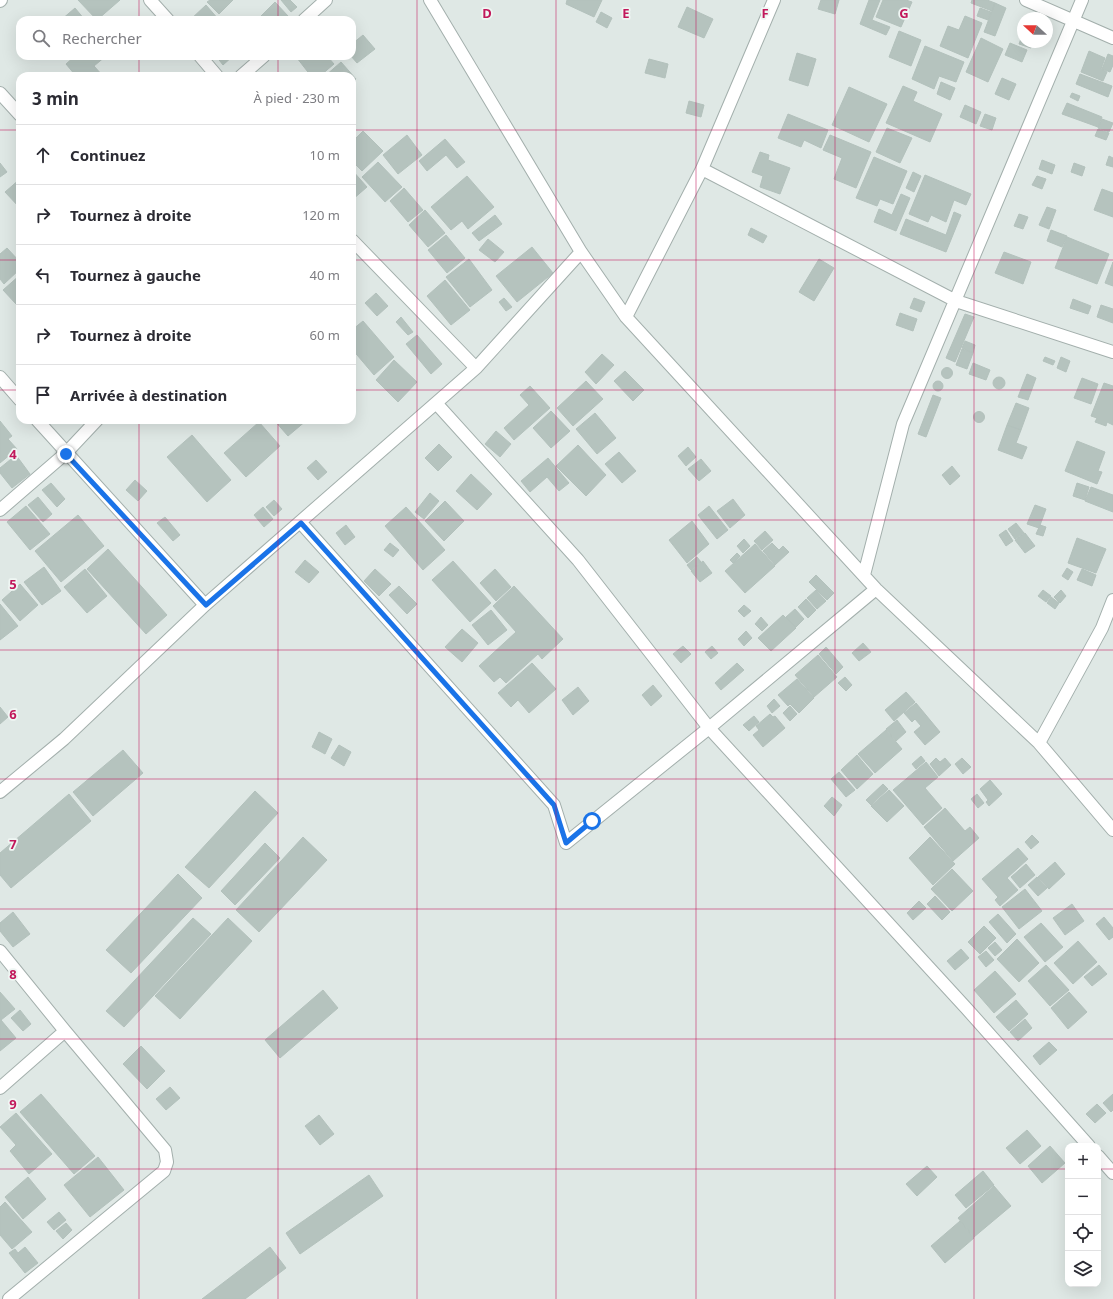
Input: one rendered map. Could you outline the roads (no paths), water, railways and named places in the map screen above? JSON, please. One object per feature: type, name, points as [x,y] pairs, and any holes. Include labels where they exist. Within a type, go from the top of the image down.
[{"type":"street","points":[[150,0],[164,16]]},
{"type":"street","points":[[308,16],[326,0]]},
{"type":"street","points":[[430,0],[582,252],[626,317],[876,589],[1039,743],[1113,830]]},
{"type":"street","points":[[626,317],[702,169],[774,0]]},
{"type":"street","points":[[1026,0],[1073,22],[1113,38]]},
{"type":"street","points":[[864,575],[903,424],[956,301],[989,217],[1082,0]]},
{"type":"street","points":[[203,60],[214,72]]},
{"type":"street","points":[[246,72],[259,60]]},
{"type":"street","points":[[0,93],[16,111]]},
{"type":"street","points":[[702,169],[956,301],[1113,352]]},
{"type":"street","points":[[356,244],[476,368]]},
{"type":"street","points":[[0,792],[64,739],[206,605],[476,368],[582,252]]},
{"type":"street","points":[[0,377],[16,395]]},
{"type":"street","points":[[436,403],[578,560],[709,728],[961,1003],[1086,1143]]},
{"type":"street","points":[[40,424],[66,454],[206,605]]},
{"type":"street","points":[[0,510],[66,454],[94,424]]},
{"type":"street","points":[[301,523],[554,805],[566,843],[709,728],[876,589]]},
{"type":"street","points":[[1039,743],[1107,630],[1113,600]]},
{"type":"street","points":[[0,951],[64,1031],[165,1150],[167,1162],[164,1171],[9,1299]]},
{"type":"street","points":[[0,1088],[64,1031]]},
{"type":"street","points":[[1101,1159],[1113,1173]]}]
